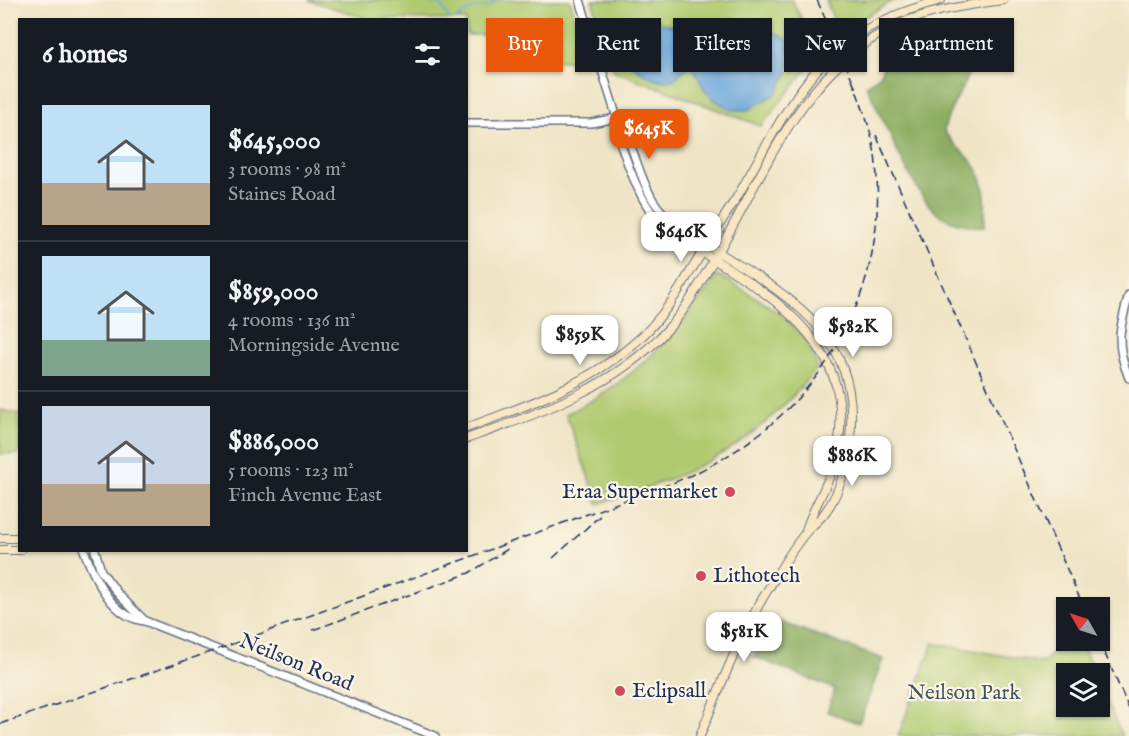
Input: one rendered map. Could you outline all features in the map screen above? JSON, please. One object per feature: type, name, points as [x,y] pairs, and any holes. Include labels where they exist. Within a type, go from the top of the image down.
[{"type":"main road","points":[[468,427],[574,384],[604,367],[640,338],[664,312],[682,287],[780,118],[818,69],[837,50],[864,31],[913,8],[941,0]]},
{"type":"main road","points":[[468,438],[582,394],[612,377],[668,329],[716,256],[790,124],[812,93],[844,60],[885,31],[913,19],[951,8],[1003,0]]},
{"type":"main road","points":[[704,248],[783,305],[807,330],[823,355],[835,381],[840,413],[833,466],[806,532]]},
{"type":"main road","points":[[700,736],[737,646],[768,589],[806,532],[826,512],[844,470],[852,420],[848,383],[839,355],[826,334],[792,300],[716,256]]},
{"type":"main road","points":[[604,367],[612,377]]},
{"type":"main road","points":[[0,538],[18,538]]},
{"type":"main road","points":[[0,550],[18,550]]},
{"type":"street","points":[[580,0],[617,118],[625,130],[654,202],[672,222],[704,248]]},
{"type":"street","points":[[468,123],[591,123],[617,118]]},
{"type":"street","points":[[1129,295],[1119,334],[1119,351],[1129,378]]},
{"type":"street","name":"Neilson Road","points":[[85,552],[96,580],[112,602],[132,620],[144,621],[435,736]]},
{"type":"street","name":"Neilson Road","points":[[96,552],[101,571],[119,595],[144,621]]},
{"type":"green space","points":[[308,0],[570,0],[576,18],[575,61],[563,61],[563,18],[486,18],[486,35],[468,35],[468,18],[366,18]]},
{"type":"green space","points":[[592,0],[792,0],[801,18],[784,18],[784,72],[804,72],[761,126],[617,72],[661,72],[661,18],[598,18]]},
{"type":"green space","points":[[826,0],[900,0],[892,1],[864,18],[833,18]]},
{"type":"green space","points":[[882,72],[968,72],[944,131],[973,163],[982,180],[985,199],[984,227],[947,219],[927,203],[908,172],[866,86]]},
{"type":"green space","points":[[718,275],[763,302],[792,325],[813,352],[817,368],[769,419],[745,439],[720,455],[664,481],[598,504],[566,414],[612,388],[651,355],[686,317]]},
{"type":"green space","points":[[0,410],[18,414],[18,454],[0,454]]},
{"type":"green space","points":[[775,620],[883,659],[859,723],[827,712],[835,689],[754,657],[767,627]]},
{"type":"green space","name":"Neilson Park","points":[[933,643],[1044,663],[1056,647],[1056,651],[1085,651],[1090,663],[1056,663],[1056,717],[1110,717],[1110,708],[1122,736],[898,736]]},
{"type":"water","points":[[661,23],[673,26],[673,72],[683,72],[672,80],[665,81],[642,72],[661,72]]},
{"type":"water","points":[[772,31],[784,38],[784,72],[788,73],[776,94],[748,110],[732,110],[706,92],[695,72],[772,72]]},
{"type":"waterway","points":[[415,0],[441,5],[449,18]]},
{"type":"waterway","points":[[458,18],[472,9],[488,7],[497,0]]},
{"type":"railway","points":[[817,0],[856,88]]},
{"type":"railway","points":[[0,724],[216,650],[675,482],[722,459],[763,431],[799,397],[830,358],[853,314],[869,268],[877,218],[876,165],[870,133],[853,82]]},
{"type":"railway","points":[[876,135],[1079,597]]},
{"type":"railway","points":[[553,558],[602,514]]},
{"type":"railway","points":[[313,630],[469,573],[511,547]]},
{"type":"railway","points":[[1104,651],[1129,709]]},
{"type":"place","name":"Eraa Supermarket","points":[[730,492]]},
{"type":"place","name":"Lithotech","points":[[701,576]]},
{"type":"place","name":"Eclipsall","points":[[620,691]]}]
